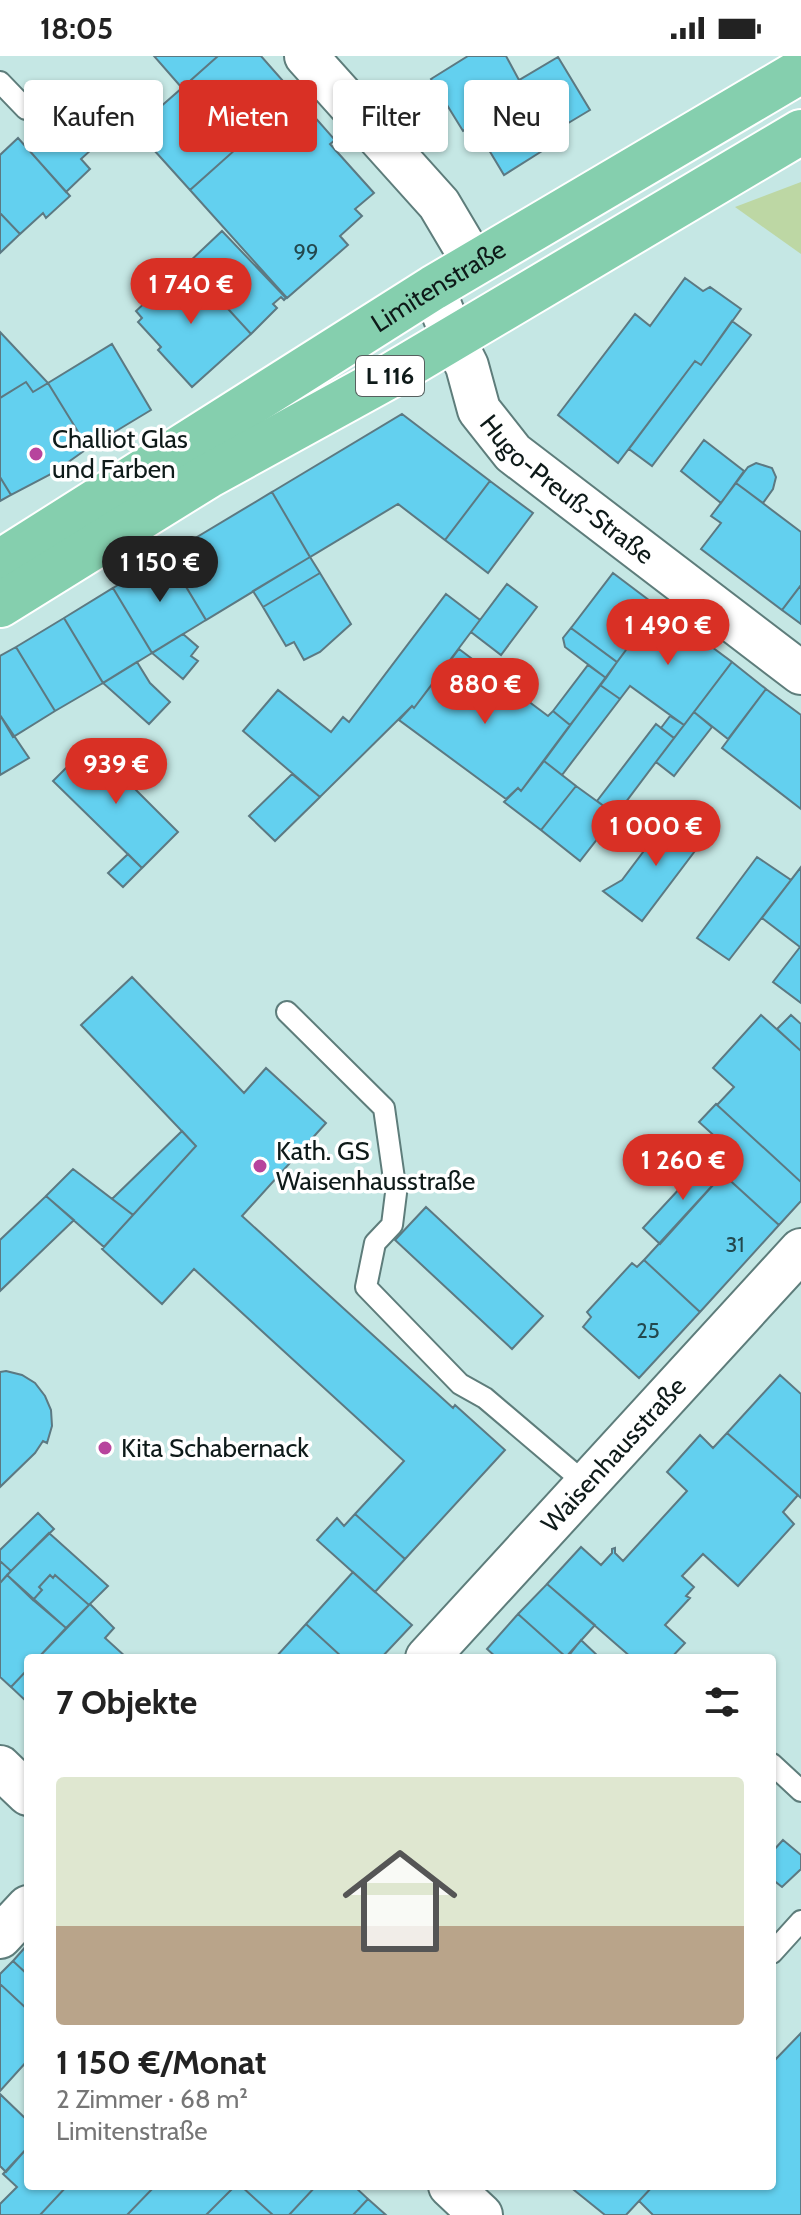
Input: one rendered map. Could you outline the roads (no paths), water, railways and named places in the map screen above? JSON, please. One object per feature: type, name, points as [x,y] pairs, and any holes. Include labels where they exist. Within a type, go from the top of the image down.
[{"type":"main road","name":"Limitenstraße","points":[[0,562],[433,288],[801,71]]},
{"type":"main road","name":"Limitenstraße","points":[[0,605],[208,476],[388,377],[793,139]]},
{"type":"street","points":[[306,56],[439,204],[474,263]]},
{"type":"street","name":"Hugo-Preuß-Straße","points":[[433,288],[467,366],[479,410],[513,453],[801,673]]},
{"type":"street","name":"Waisenhausstraße","points":[[431,1654],[801,1250]]},
{"type":"street","points":[[0,1767],[24,1790]]},
{"type":"street","points":[[0,1937],[24,1911]]},
{"type":"street","points":[[454,2190],[481,2215]]},
{"type":"lane","points":[[0,82],[24,107]]},
{"type":"lane","points":[[287,1012],[384,1108],[396,1193],[392,1225],[375,1243],[366,1287],[460,1384],[485,1398],[585,1483]]},
{"type":"lane","points":[[776,1768],[801,1791]]},
{"type":"lane","points":[[776,1949],[801,1921]]},
{"type":"place","name":"Challiot Glas und Farben","points":[[36,454]]},
{"type":"place","name":"Kath. GS Waisenhausstraße","points":[[260,1166]]},
{"type":"place","name":"Kita Schabernack","points":[[105,1448]]}]
